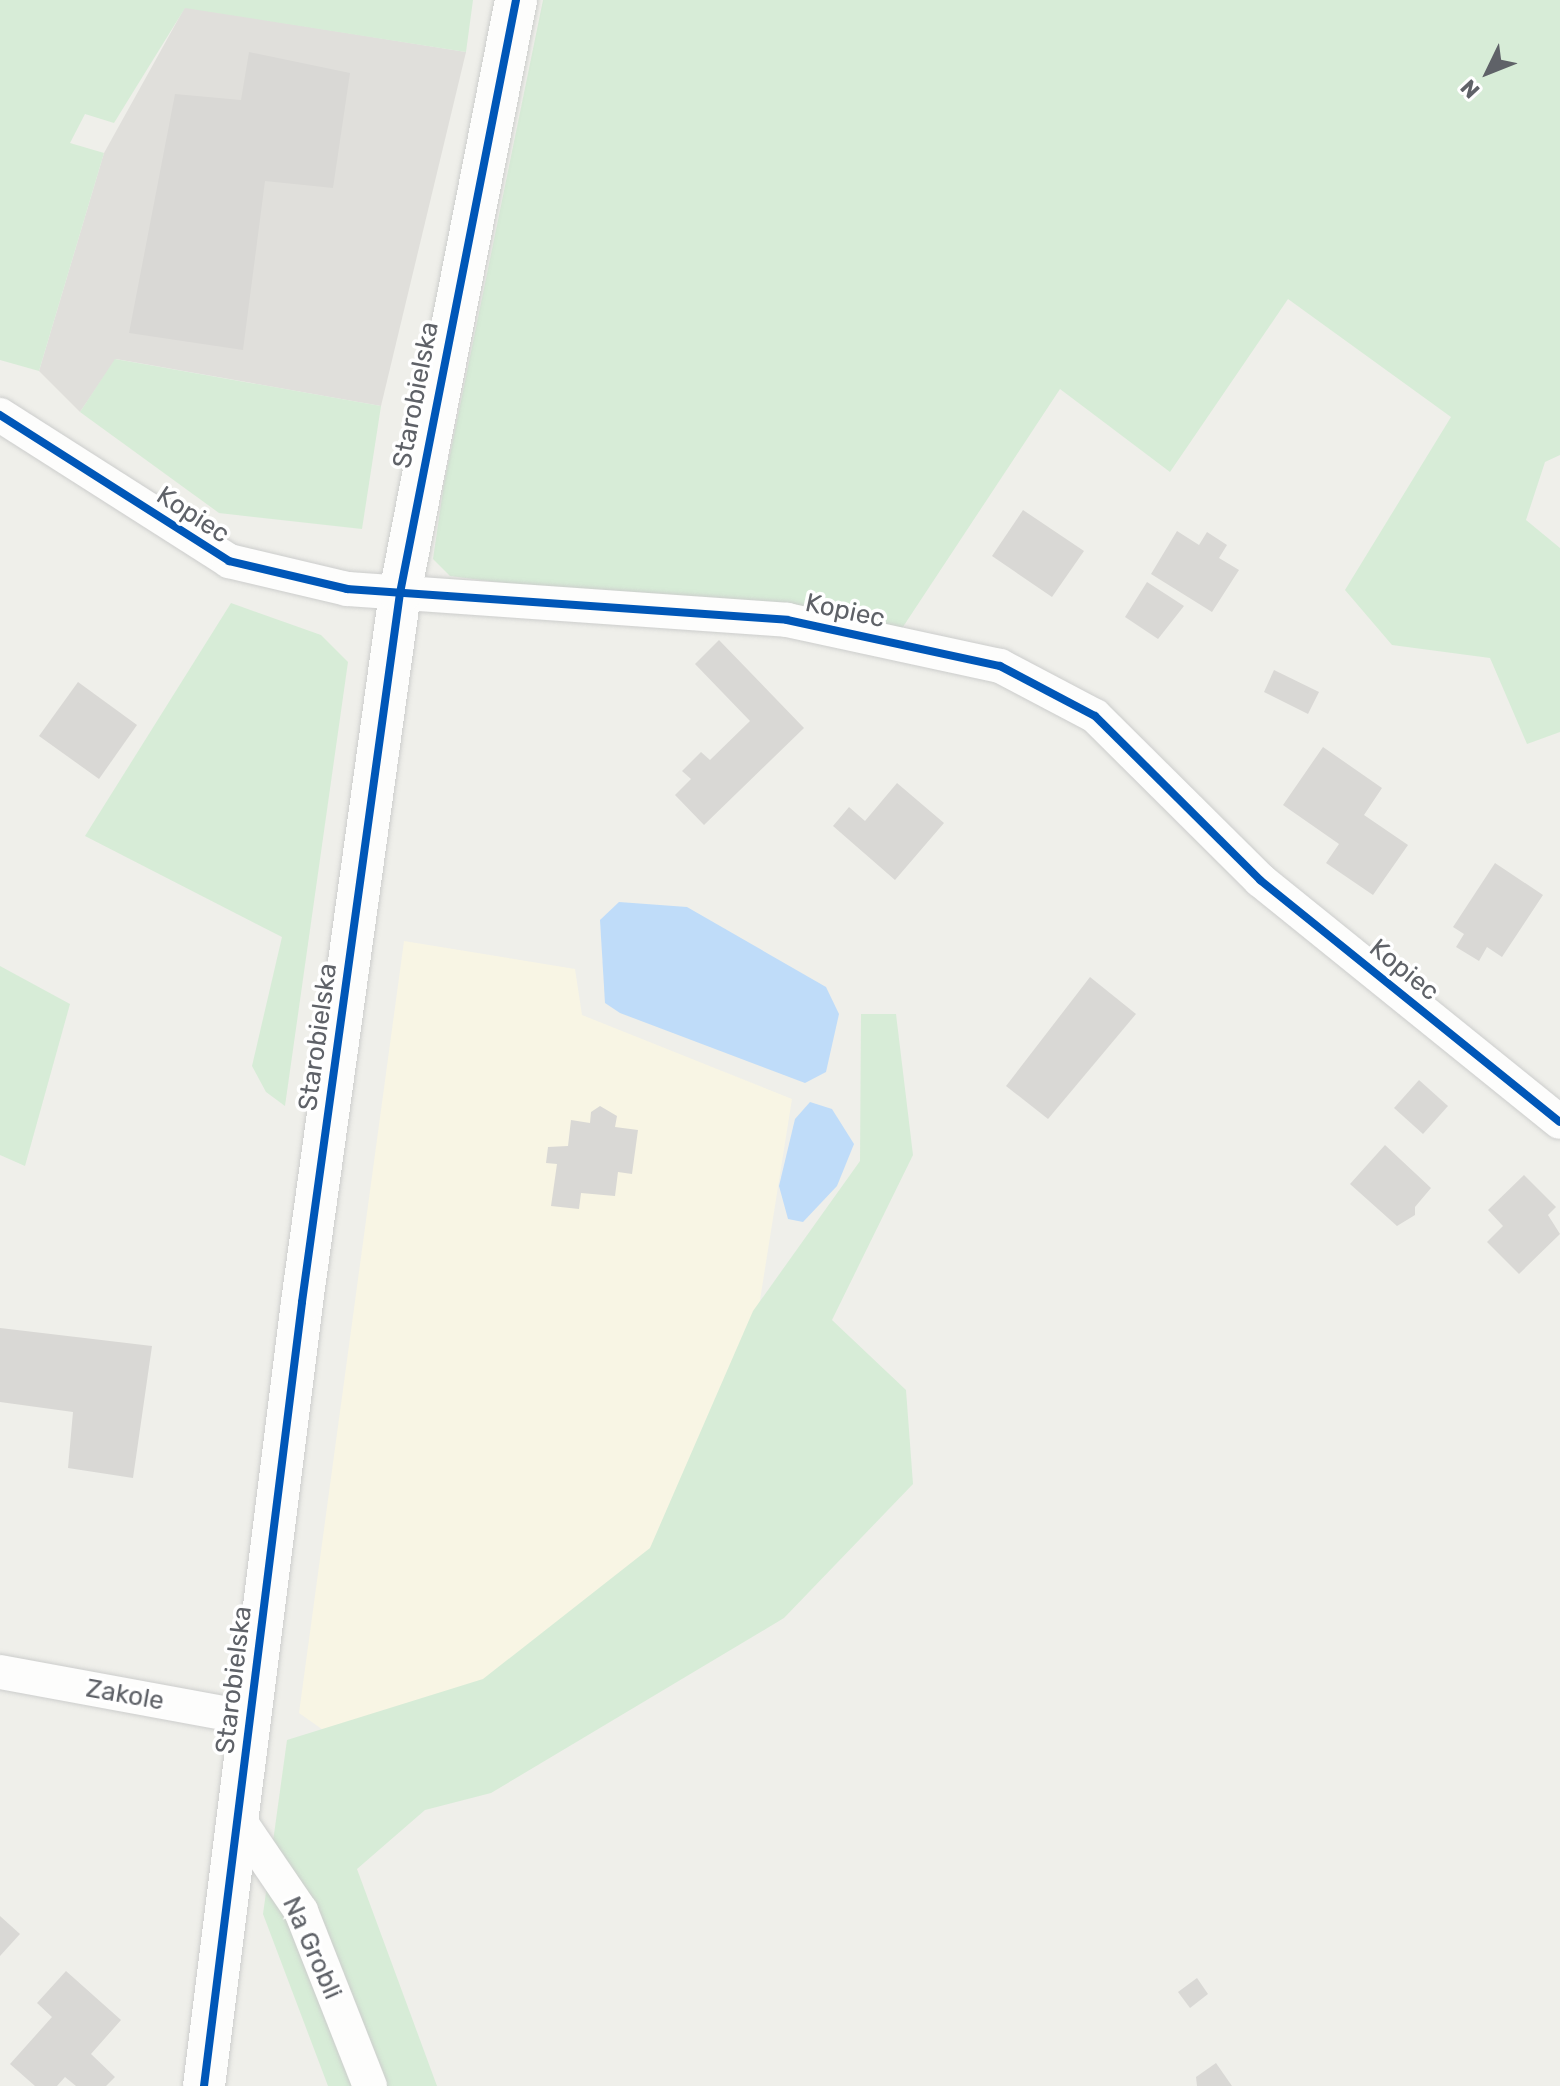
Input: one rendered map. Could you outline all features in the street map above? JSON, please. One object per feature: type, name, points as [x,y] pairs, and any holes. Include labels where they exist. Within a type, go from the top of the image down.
[{"type":"street","name":"Starobielska","points":[[204,2086],[400,593],[516,0]]},
{"type":"street","name":"Kopiec","points":[[0,415],[229,561],[347,589],[787,620],[1000,666],[1095,716],[1260,880],[1560,1122]]},
{"type":"street","name":"Zakole","points":[[0,1672],[250,1718]]},
{"type":"street","name":"Na Grobli","points":[[237,1817],[301,1911],[370,2086]]},
{"type":"shaded area","points":[[185,7],[466,52],[381,406],[116,359],[80,412],[39,371],[104,153]]},
{"type":"shaded area","points":[[404,941],[575,969],[582,1015],[792,1099],[753,1344],[667,1542],[474,1698],[343,1744],[299,1713]]},
{"type":"green space","points":[[0,0],[473,0],[466,52],[185,8],[114,123],[85,114],[70,143],[104,153],[39,371],[0,360]]},
{"type":"green space","points":[[543,0],[1560,0],[1560,455],[1545,462],[1526,520],[1560,548],[1560,732],[1527,744],[1490,658],[1392,645],[1345,590],[1451,417],[1288,299],[1170,472],[1060,389],[893,642],[787,620],[450,576],[433,559],[444,484]]},
{"type":"green space","points":[[115,359],[381,406],[362,529],[219,513],[80,412]]},
{"type":"green space","points":[[231,603],[321,635],[348,662],[285,1106],[266,1092],[252,1066],[282,937],[85,836]]},
{"type":"green space","points":[[0,966],[70,1004],[25,1166],[0,1155]]},
{"type":"green space","points":[[861,1014],[896,1014],[913,1155],[832,1320],[906,1390],[913,1484],[784,1618],[491,1793],[425,1810],[357,1869],[437,2086],[328,2086],[263,1914],[287,1740],[483,1679],[650,1548],[753,1311],[860,1161]]},
{"type":"water","points":[[619,902],[687,907],[826,987],[839,1014],[826,1072],[805,1083],[620,1013],[605,1003],[600,920]]},
{"type":"water","points":[[810,1102],[832,1109],[854,1144],[837,1186],[803,1222],[788,1219],[779,1186],[795,1119]]},
{"type":"building","points":[[249,52],[350,73],[333,188],[265,181],[243,350],[129,333],[175,94],[241,100]]},
{"type":"building","points":[[1023,510],[1084,551],[1052,597],[992,556]]},
{"type":"building","points":[[1177,531],[1199,545],[1207,532],[1227,545],[1219,558],[1239,570],[1212,612],[1151,574]]},
{"type":"building","points":[[1147,582],[1184,606],[1158,639],[1125,617]]},
{"type":"building","points":[[719,640],[804,728],[704,825],[675,795],[691,779],[682,771],[701,752],[710,760],[750,721],[695,664]]},
{"type":"building","points":[[1274,670],[1319,692],[1308,714],[1264,692]]},
{"type":"building","points":[[78,682],[137,725],[99,779],[39,736]]},
{"type":"building","points":[[1323,747],[1382,788],[1364,815],[1408,845],[1373,895],[1326,863],[1339,844],[1283,805]]},
{"type":"building","points":[[897,783],[944,823],[895,880],[833,826],[849,807],[865,821]]},
{"type":"building","points":[[1495,863],[1543,895],[1502,957],[1487,947],[1479,961],[1456,947],[1464,934],[1453,927]]},
{"type":"building","points":[[1090,977],[1136,1014],[1048,1119],[1006,1086]]},
{"type":"building","points":[[1419,1080],[1448,1106],[1423,1134],[1394,1108]]},
{"type":"building","points":[[600,1106],[617,1116],[615,1127],[638,1130],[632,1174],[618,1172],[615,1196],[581,1193],[579,1209],[551,1206],[557,1164],[546,1163],[548,1147],[568,1146],[571,1120],[590,1123],[591,1112]]},
{"type":"building","points":[[1385,1145],[1431,1188],[1415,1207],[1415,1215],[1397,1226],[1350,1184]]},
{"type":"building","points":[[1524,1175],[1556,1207],[1548,1215],[1560,1234],[1519,1274],[1487,1242],[1503,1226],[1488,1210]]},
{"type":"building","points":[[0,1328],[152,1346],[133,1478],[68,1468],[73,1412],[0,1402]]},
{"type":"building","points":[[0,1916],[20,1934],[0,1956]]},
{"type":"building","points":[[66,1971],[121,2020],[91,2054],[115,2077],[106,2086],[76,2086],[65,2077],[57,2086],[35,2086],[10,2064],[52,2017],[37,2003]]},
{"type":"building","points":[[1197,1978],[1208,1994],[1190,2008],[1178,1992]]},
{"type":"building","points":[[1216,2063],[1232,2086],[1197,2086],[1196,2077]]},
{"type":"cycle path","points":[[204,2086],[302,1302],[400,593],[516,0]]},
{"type":"cycle path","points":[[0,415],[229,561],[347,589],[787,620],[1000,666],[1095,716],[1260,880],[1560,1122]]}]
